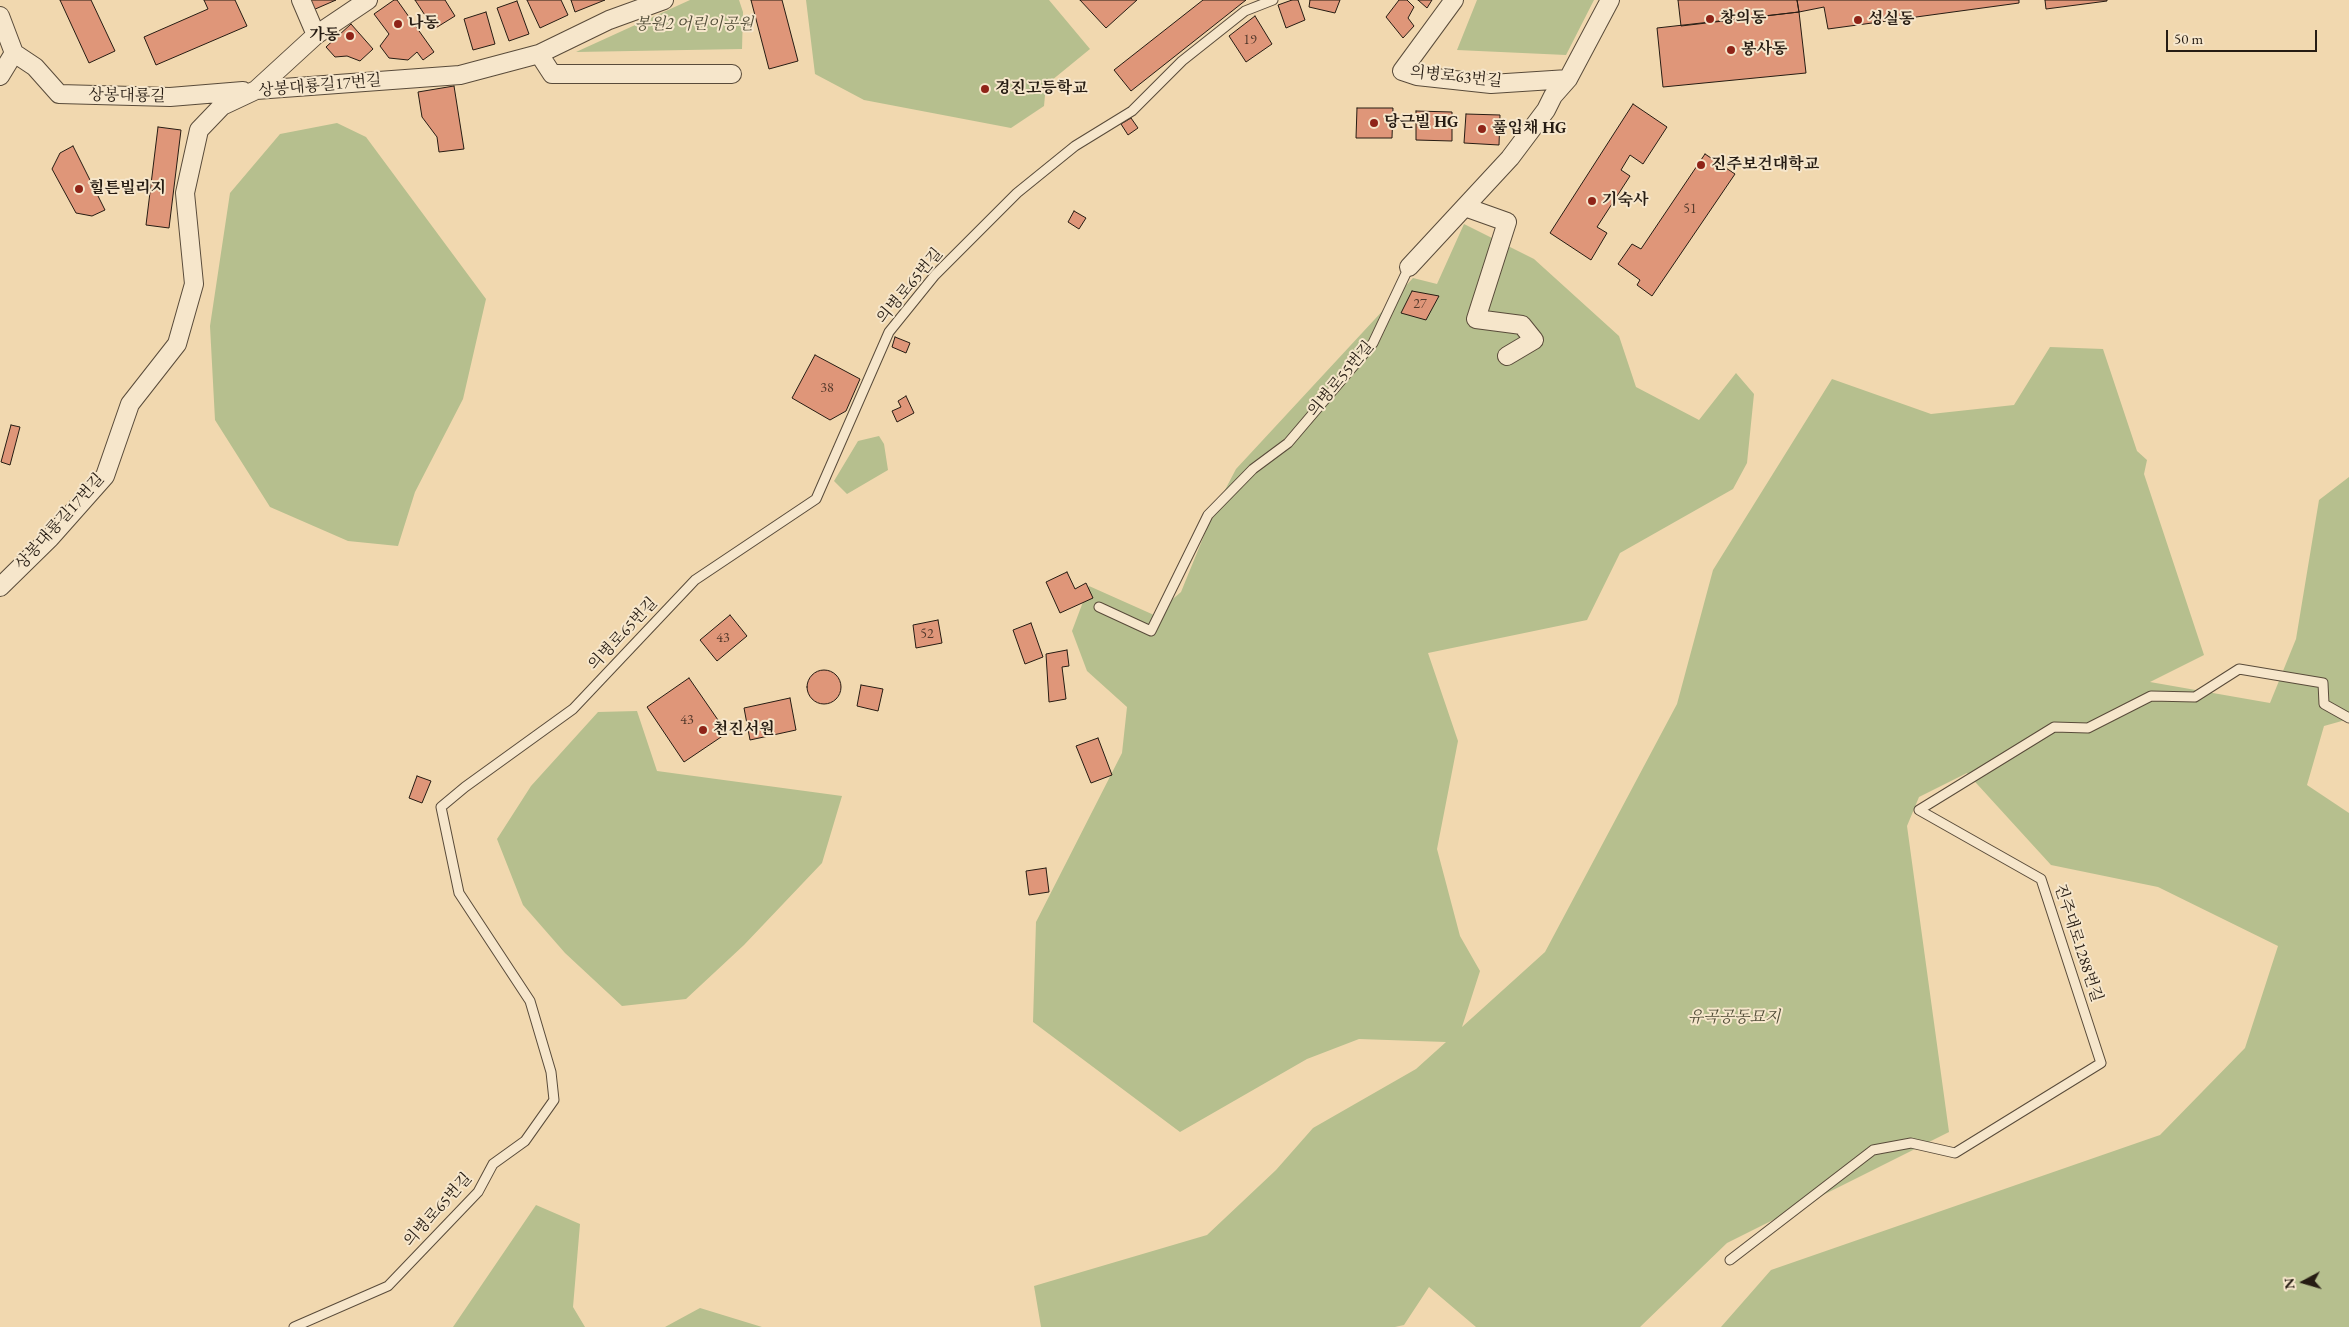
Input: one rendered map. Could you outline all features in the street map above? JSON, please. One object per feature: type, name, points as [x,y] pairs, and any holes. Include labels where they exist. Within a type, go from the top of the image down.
[{"type":"street","points":[[301,0],[316,35]]},
{"type":"street","points":[[256,90],[316,35],[368,0]]},
{"type":"street","name":"상봉대룡길17번길","points":[[0,587],[50,538],[105,476],[130,404],[178,344],[194,284],[185,193],[199,130],[222,106],[256,90],[460,75],[539,54],[610,20],[664,0]]},
{"type":"street","name":"의병로63번길","points":[[1454,0],[1402,70],[1417,76],[1491,84],[1568,79]]},
{"type":"street","name":"의병로55번길","points":[[1409,267],[1510,158],[1568,79],[1610,0]]},
{"type":"street","points":[[0,16],[14,53],[0,76]]},
{"type":"street","name":"상봉대룡길","points":[[14,53],[35,67],[59,94],[170,97],[256,90]]},
{"type":"street","points":[[539,54],[552,74],[732,74]]},
{"type":"street","points":[[1466,207],[1507,222],[1476,319],[1522,326],[1534,340],[1507,356]]},
{"type":"lane","name":"의병로65번길","points":[[294,1327],[388,1286],[478,1192],[493,1164],[525,1141],[554,1100],[551,1072],[530,1001],[458,893],[441,807],[465,787],[573,709],[695,580],[816,499],[889,332],[934,276],[1016,193],[1075,146],[1132,110],[1182,61],[1245,11],[1272,0]]},
{"type":"lane","name":"의병로55번길","points":[[1099,607],[1151,631],[1208,515],[1253,469],[1288,442],[1373,343],[1409,267]]},
{"type":"lane","name":"진주대로1288번길","points":[[1730,1260],[1873,1150],[1911,1143],[1954,1153],[2101,1063],[2042,879],[1919,810],[2054,727],[2088,728],[2151,696],[2195,697],[2239,669],[2323,683],[2324,704],[2349,718]]},
{"type":"green space","name":"봉원2 어린이공원","points":[[690,0],[739,0],[743,12],[742,49],[576,52]]},
{"type":"green space","points":[[806,0],[1049,0],[1090,49],[1046,85],[1044,106],[1011,128],[864,100],[815,74]]},
{"type":"green space","points":[[1477,0],[1594,0],[1566,55],[1457,50]]},
{"type":"green space","points":[[337,123],[366,137],[486,299],[463,399],[415,492],[398,546],[348,541],[270,507],[215,420],[210,326],[230,193],[280,134]]},
{"type":"green space","name":"유곡공동묘지","points":[[1464,224],[1534,259],[1619,336],[1636,387],[1699,420],[1736,373],[1754,394],[1747,463],[1733,489],[1620,553],[1587,620],[1428,653],[1458,741],[1437,849],[1460,936],[1480,971],[1462,1027],[1545,952],[1677,704],[1713,570],[1832,379],[1931,414],[2014,405],[2050,347],[2103,349],[2137,451],[2147,460],[2144,474],[2204,655],[2150,682],[2270,703],[2296,639],[2319,500],[2349,477],[2349,719],[2324,726],[2307,785],[2349,813],[2349,1327],[1721,1327],[1771,1270],[2160,1135],[2245,1048],[2278,946],[2158,887],[2051,865],[1967,773],[1919,797],[1907,826],[1949,1132],[1727,1243],[1640,1327],[1476,1327],[1429,1287],[1404,1325],[1395,1327],[1041,1327],[1034,1286],[1207,1235],[1276,1170],[1313,1128],[1416,1069],[1446,1042],[1359,1039],[1307,1059],[1180,1132],[1033,1022],[1036,922],[1122,753],[1127,707],[1087,671],[1072,631],[1089,586],[1154,615],[1181,592],[1214,511],[1236,469],[1413,278],[1437,284]]},
{"type":"green space","points":[[879,436],[884,444],[888,470],[847,494],[834,481],[858,441]]},
{"type":"green space","points":[[637,711],[657,771],[842,796],[822,863],[744,945],[686,999],[622,1006],[565,953],[523,905],[497,839],[531,786],[598,712]]},
{"type":"green space","points":[[536,1205],[580,1224],[573,1307],[585,1327],[453,1327]]},
{"type":"green space","points":[[700,1308],[762,1327],[665,1327]]},
{"type":"building","points":[[60,0],[91,0],[115,51],[89,63]]},
{"type":"building","points":[[204,0],[235,0],[247,26],[156,65],[144,37],[208,9]]},
{"type":"building","points":[[308,0],[336,0],[313,10]]},
{"type":"building","name":"나동","points":[[394,0],[397,0],[434,52],[423,60],[417,52],[408,60],[389,58],[380,46],[389,34],[374,14]]},
{"type":"building","points":[[415,0],[445,0],[455,16],[434,29]]},
{"type":"building","points":[[527,0],[561,0],[568,15],[540,28]]},
{"type":"building","points":[[571,0],[605,0],[575,12]]},
{"type":"building","points":[[751,0],[782,0],[798,61],[769,69]]},
{"type":"building","points":[[1080,0],[1137,0],[1106,28]]},
{"type":"building","points":[[1203,0],[1246,0],[1131,91],[1114,70]]},
{"type":"building","points":[[1298,0],[1305,20],[1286,28],[1278,5]]},
{"type":"building","points":[[1310,0],[1340,0],[1335,13],[1309,7]]},
{"type":"building","points":[[1399,0],[1407,0],[1414,7],[1408,18],[1414,26],[1403,38],[1386,17]]},
{"type":"building","points":[[1418,0],[1432,0],[1427,8]]},
{"type":"building","name":"창의동","points":[[1678,0],[1797,0],[1799,12],[1681,26]]},
{"type":"building","name":"성실동","points":[[1797,0],[2019,0],[2019,3],[1828,29],[1824,7],[1799,12]]},
{"type":"building","points":[[2045,0],[2107,0],[2107,1],[2046,9]]},
{"type":"building","points":[[517,1],[529,34],[509,41],[497,8]]},
{"type":"building","points":[[486,12],[495,44],[473,50],[464,19]]},
{"type":"building","name":"봉사동","points":[[1799,12],[1806,73],[1663,87],[1657,28]]},
{"type":"building","points":[[1255,16],[1272,44],[1246,62],[1229,36]]},
{"type":"building","name":"가동","points":[[351,24],[373,49],[360,61],[347,56],[335,57],[326,47]]},
{"type":"building","points":[[454,86],[464,149],[439,152],[437,137],[422,117],[418,92]]},
{"type":"building","name":"기숙사","points":[[1633,104],[1667,127],[1643,164],[1630,155],[1621,170],[1630,176],[1597,227],[1607,233],[1591,260],[1550,233]]},
{"type":"building","name":"당근빌 HG","points":[[1357,108],[1393,108],[1392,138],[1356,138]]},
{"type":"building","points":[[1416,111],[1452,112],[1452,141],[1416,140]]},
{"type":"building","name":"풀입채 HG","points":[[1466,114],[1500,115],[1499,145],[1464,143]]},
{"type":"building","points":[[1131,118],[1138,128],[1128,135],[1121,124]]},
{"type":"building","points":[[158,127],[181,130],[169,228],[146,225]]},
{"type":"building","name":"힐튼빌리지","points":[[73,146],[105,210],[92,216],[76,213],[52,169],[60,153]]},
{"type":"building","name":"기숙사","points":[[1705,154],[1735,174],[1652,296],[1637,285],[1640,280],[1618,264],[1632,244],[1641,249]]},
{"type":"building","points":[[1074,211],[1086,218],[1079,229],[1068,222]]},
{"type":"building","points":[[1412,291],[1439,296],[1426,320],[1401,313]]},
{"type":"building","points":[[895,337],[910,343],[906,353],[892,347]]},
{"type":"building","points":[[815,355],[860,379],[846,411],[830,420],[792,398]]},
{"type":"building","points":[[906,396],[914,413],[897,422],[892,411],[901,407],[898,401]]},
{"type":"building","points":[[11,425],[20,427],[10,465],[1,462]]},
{"type":"building","points":[[1067,572],[1075,589],[1086,583],[1093,598],[1060,613],[1046,582]]},
{"type":"building","points":[[730,615],[747,636],[717,661],[700,640]]},
{"type":"building","points":[[938,620],[942,643],[916,648],[913,625]]},
{"type":"building","points":[[1031,623],[1043,657],[1025,664],[1013,630]]},
{"type":"building","points":[[1067,650],[1069,666],[1062,667],[1066,699],[1049,702],[1046,654]]},
{"type":"building","points":[[824,670],[836,675],[841,687],[836,699],[824,704],[812,699],[807,687],[812,675]]},
{"type":"building","points":[[689,678],[727,733],[684,762],[647,707]]},
{"type":"building","points":[[861,685],[883,689],[878,711],[857,706]]},
{"type":"building","points":[[790,698],[796,730],[750,740],[744,708]]},
{"type":"building","points":[[1098,738],[1112,775],[1091,783],[1076,746]]},
{"type":"building","points":[[417,776],[431,781],[422,803],[409,798]]},
{"type":"building","points":[[1046,868],[1049,892],[1029,895],[1026,871]]},
{"type":"place","name":"창의동","points":[[1710,19]]},
{"type":"place","name":"성실동","points":[[1858,20]]},
{"type":"place","name":"나동","points":[[398,24]]},
{"type":"place","name":"가동","points":[[350,36]]},
{"type":"place","name":"봉사동","points":[[1731,50]]},
{"type":"place","name":"경진고등학교","points":[[985,89]]},
{"type":"place","name":"당근빌 HG","points":[[1374,123]]},
{"type":"place","name":"풀입채 HG","points":[[1482,129]]},
{"type":"place","name":"진주보건대학교","points":[[1701,165]]},
{"type":"place","name":"힐튼빌리지","points":[[79,189]]},
{"type":"place","name":"기숙사","points":[[1592,201]]},
{"type":"place","name":"천진서원","points":[[703,730]]}]
